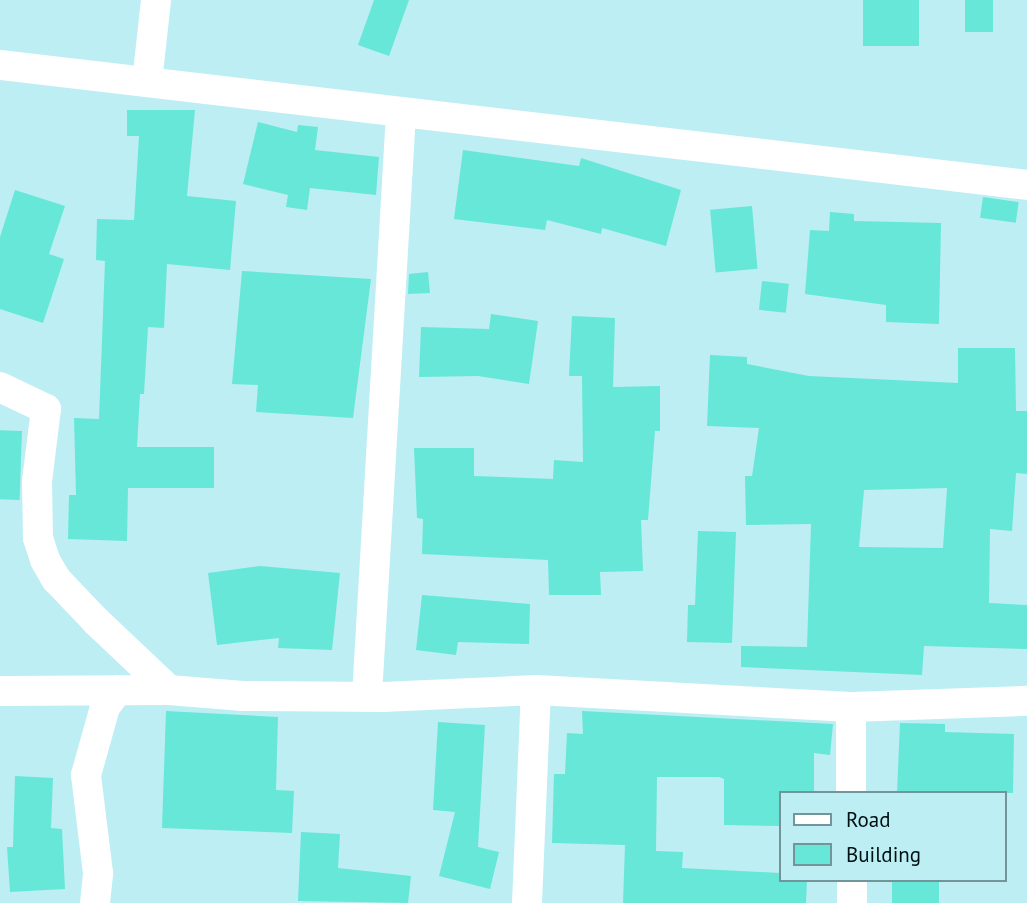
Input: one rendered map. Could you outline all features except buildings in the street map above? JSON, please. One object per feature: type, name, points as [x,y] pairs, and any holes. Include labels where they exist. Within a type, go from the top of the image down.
[{"type":"street","points":[[147,82],[156,0]]},
{"type":"street","points":[[0,65],[401,114],[1027,185]]},
{"type":"street","points":[[367,696],[401,114]]},
{"type":"street","points":[[0,387],[46,409],[37,481],[38,538],[45,560],[89,613],[169,690]]},
{"type":"street","points":[[95,903],[98,873],[86,775],[105,707],[118,690]]},
{"type":"street","points":[[0,691],[169,690],[243,696],[367,696],[536,690],[851,706],[1027,701]]},
{"type":"street","points":[[527,903],[536,690]]},
{"type":"street","points":[[851,706],[852,791]]},
{"type":"street","points":[[852,882],[852,903]]}]
